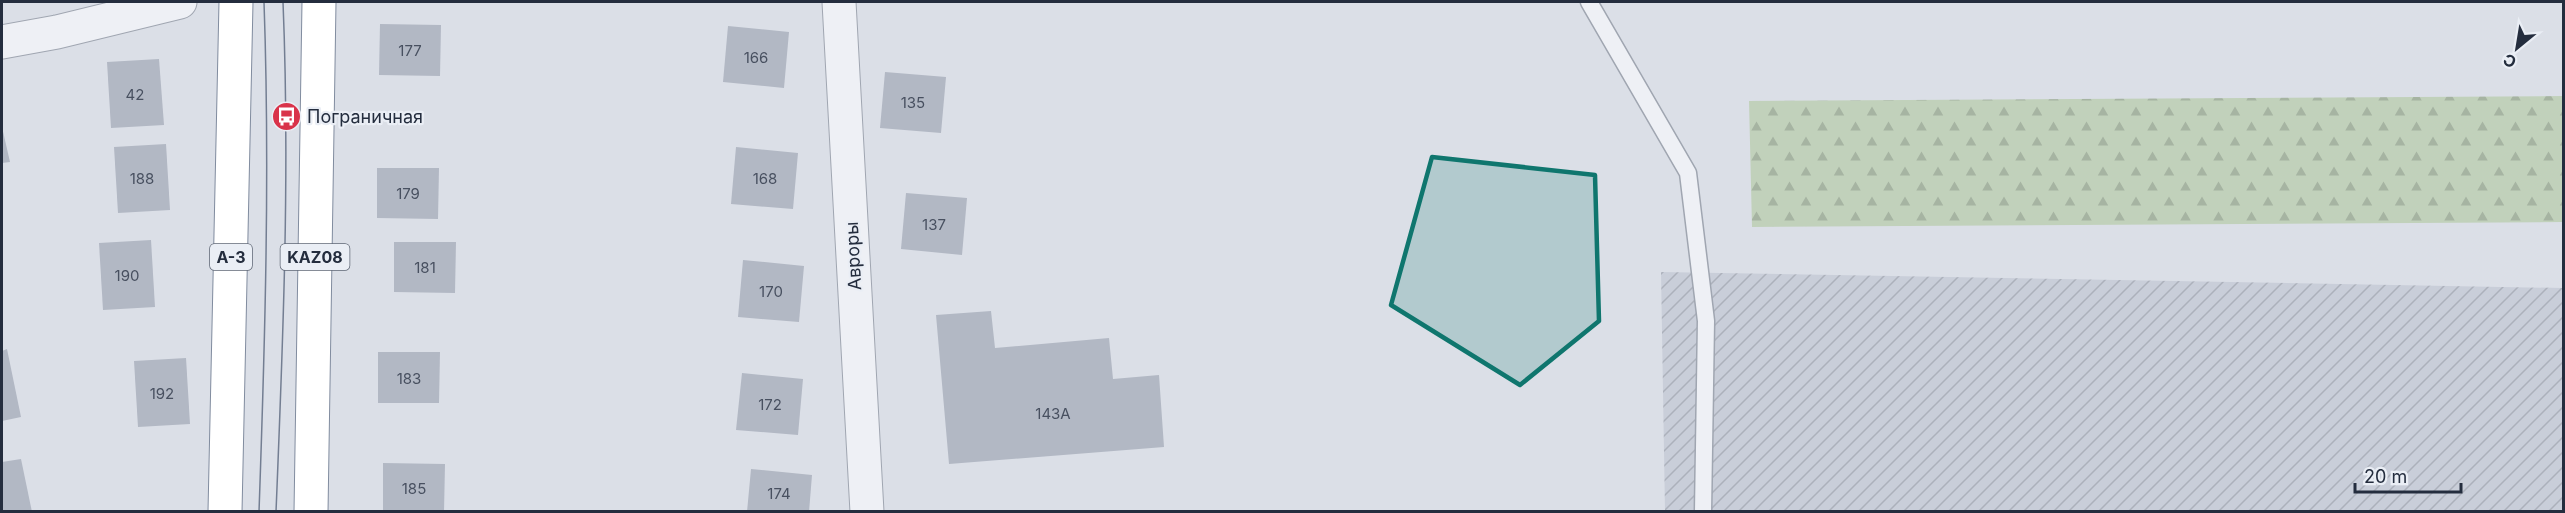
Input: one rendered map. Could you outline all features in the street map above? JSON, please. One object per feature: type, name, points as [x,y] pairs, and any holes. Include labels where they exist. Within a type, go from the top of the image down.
[{"type":"highway","name":"А-3","points":[[225,512],[236,2]]},
{"type":"highway","name":"KAZ08","points":[[311,512],[319,2]]},
{"type":"street","points":[[2,42],[57,32],[180,2]]},
{"type":"street","name":"Авроры","points":[[839,2],[867,512]]},
{"type":"lane","points":[[1590,2],[1688,173],[1706,321],[1703,512]]},
{"type":"highlighted area","points":[[1432,157],[1595,175],[1599,321],[1520,385],[1391,305]]},
{"type":"shaded area","points":[[1661,272],[2563,288],[2563,511],[1665,511]]},
{"type":"green space","points":[[2563,96],[2563,222],[1752,227],[1749,101]]},
{"type":"building","points":[[380,24],[441,25],[440,76],[379,75]]},
{"type":"building","points":[[728,26],[789,32],[784,88],[723,82]]},
{"type":"building","points":[[159,59],[164,125],[111,128],[107,62]]},
{"type":"building","points":[[885,72],[946,77],[941,133],[880,128]]},
{"type":"building","points":[[2,127],[10,162],[2,163]]},
{"type":"building","points":[[166,144],[170,210],[118,213],[114,147]]},
{"type":"building","points":[[736,147],[798,153],[793,209],[731,204]]},
{"type":"building","points":[[377,168],[439,168],[438,219],[377,218]]},
{"type":"building","points":[[906,193],[967,198],[962,255],[901,249]]},
{"type":"building","points":[[151,240],[155,307],[103,310],[99,243]]},
{"type":"building","points":[[394,242],[456,242],[455,293],[394,292]]},
{"type":"building","points":[[743,260],[804,266],[799,322],[738,317]]},
{"type":"building","points":[[991,311],[995,348],[1109,338],[1113,379],[1159,375],[1164,447],[949,464],[936,315]]},
{"type":"building","points":[[7,349],[21,417],[2,421],[2,351]]},
{"type":"building","points":[[378,352],[440,352],[439,403],[378,403]]},
{"type":"building","points":[[186,358],[190,424],[138,427],[134,361]]},
{"type":"building","points":[[742,373],[803,379],[798,435],[736,430]]},
{"type":"building","points":[[21,459],[32,512],[2,512],[2,462]]},
{"type":"building","points":[[383,463],[445,464],[444,512],[383,512]]},
{"type":"building","points":[[751,469],[812,475],[809,512],[747,512]]},
{"type":"tram line","points":[[259,512],[267,193],[264,2]]},
{"type":"tram line","points":[[276,512],[286,193],[283,2]]},
{"type":"place","name":"Пограничная","points":[[286,116]]}]
